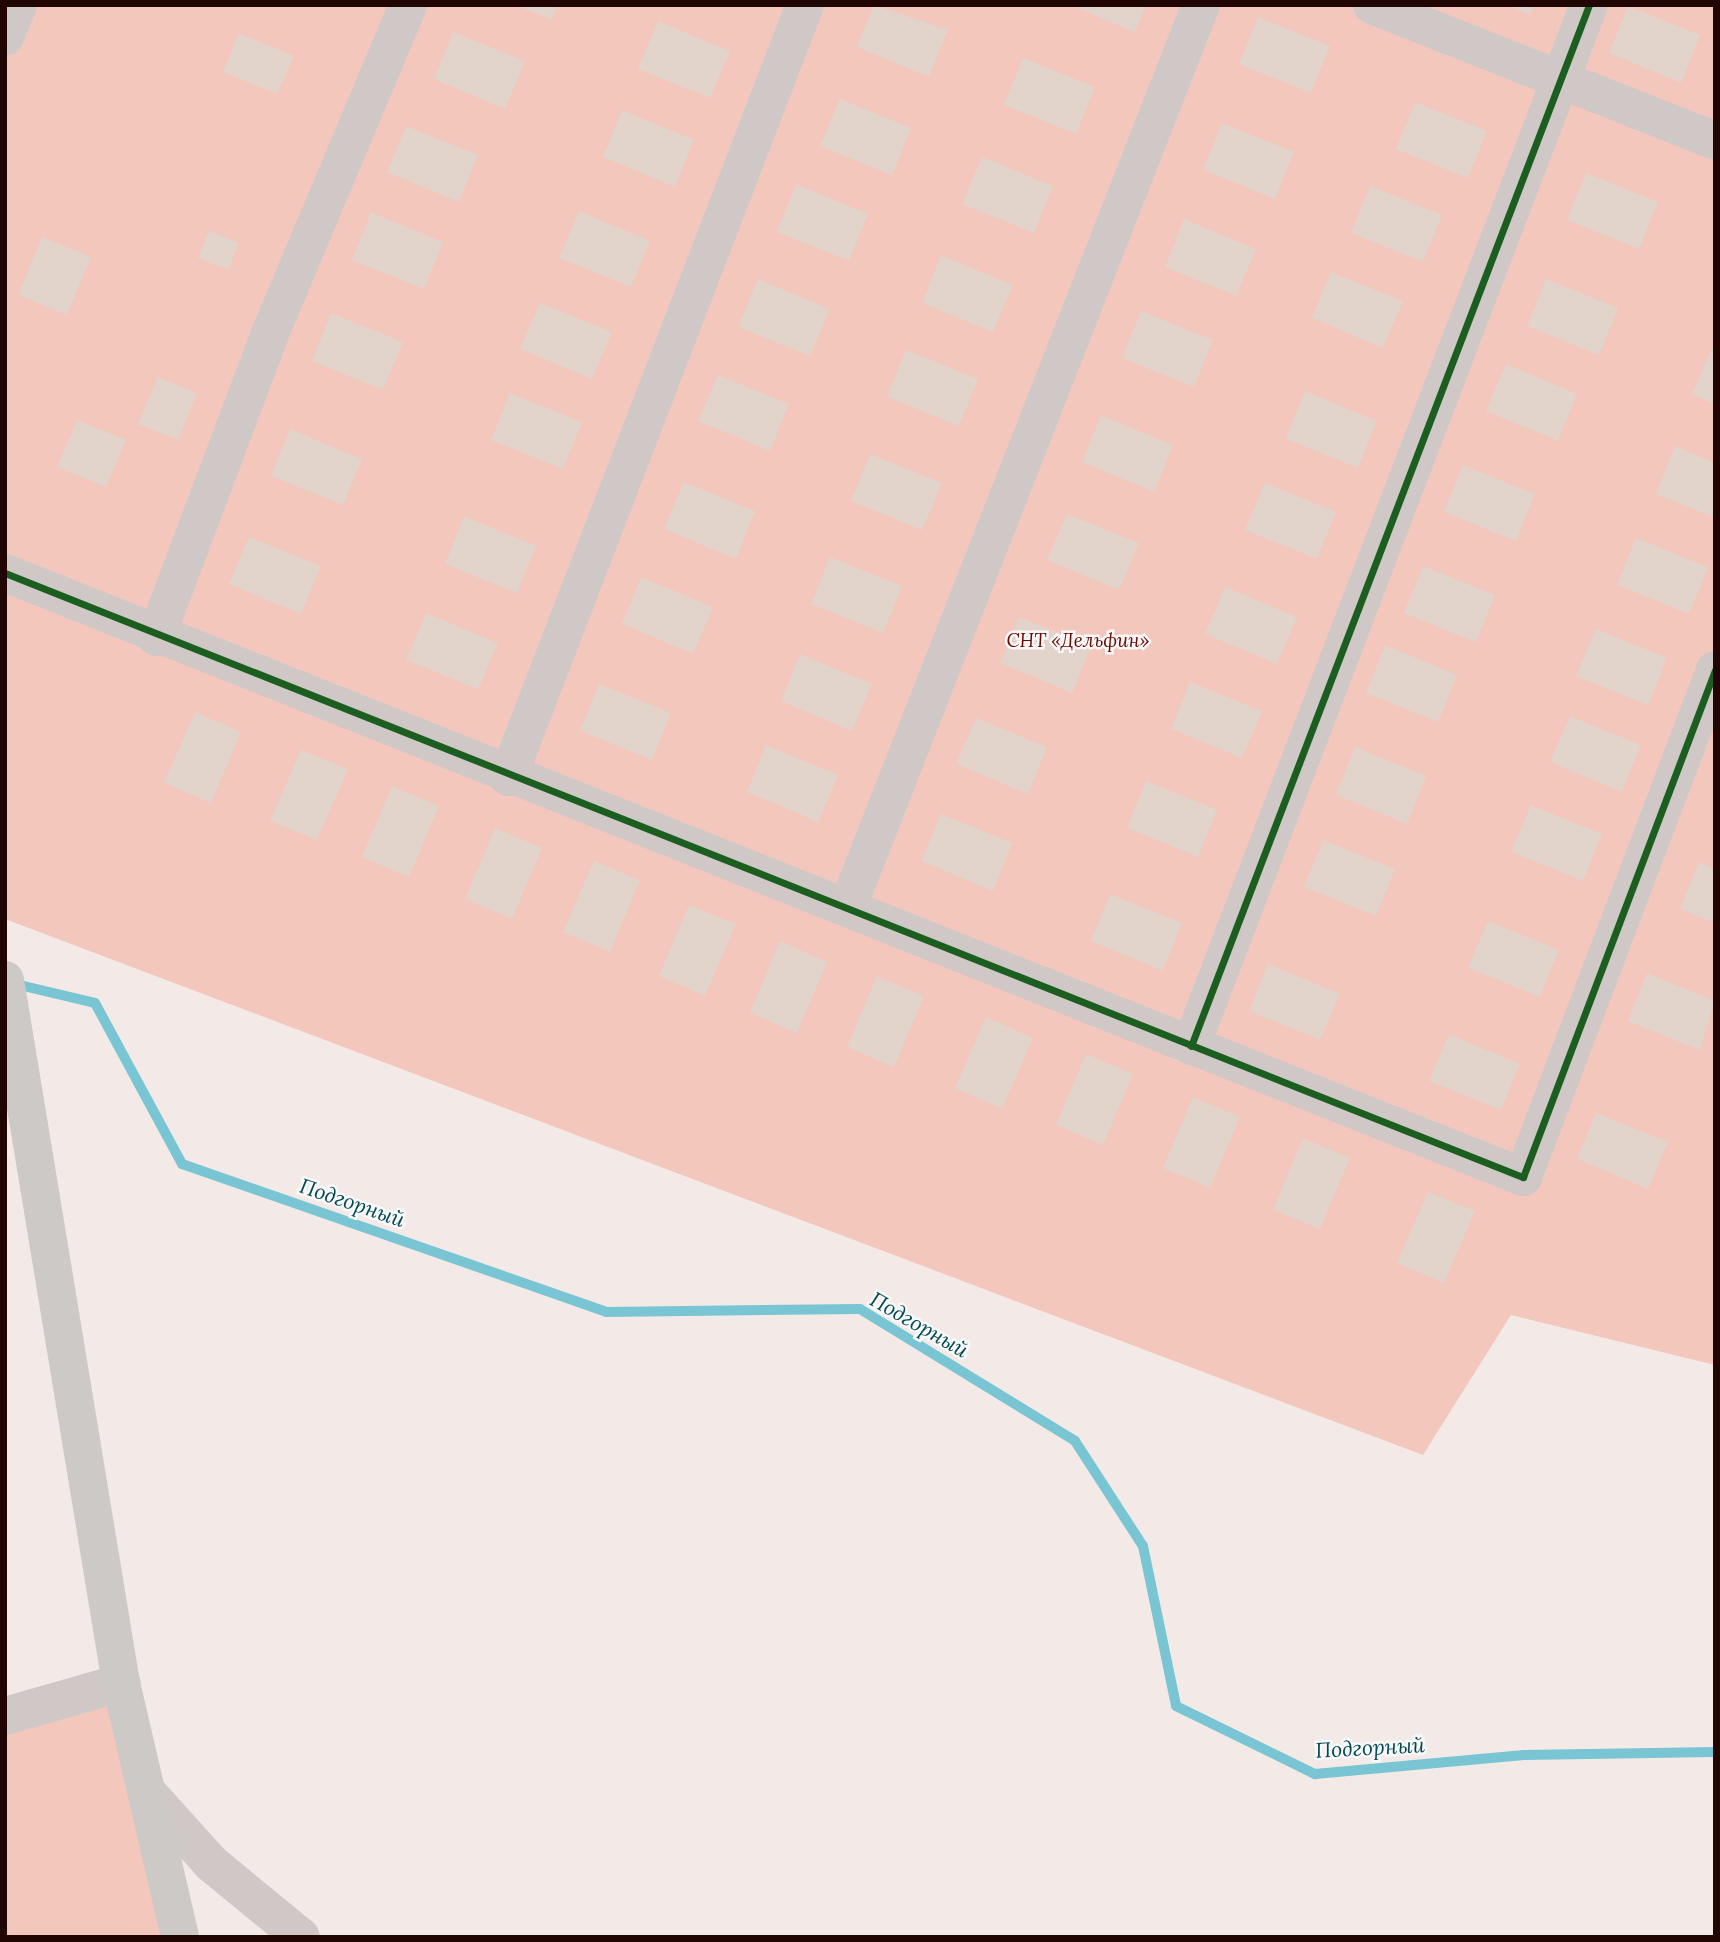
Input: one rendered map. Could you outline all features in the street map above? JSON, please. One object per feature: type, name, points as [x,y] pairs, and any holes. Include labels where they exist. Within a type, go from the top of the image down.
[{"type":"street","points":[[5,37],[18,5]]},
{"type":"street","points":[[156,637],[269,336],[408,5]]},
{"type":"street","points":[[508,777],[805,5]]},
{"type":"street","points":[[848,906],[1201,5]]},
{"type":"street","points":[[1372,5],[1715,141]]},
{"type":"street","points":[[1191,1046],[1319,699],[1589,5]]},
{"type":"street","points":[[5,573],[156,637],[508,777],[848,906],[1191,1046],[1523,1177],[1715,670]]},
{"type":"street","points":[[7,993],[121,1683],[180,1937]]},
{"type":"street","points":[[5,1716],[121,1683]]},
{"type":"street","points":[[146,1791],[212,1864],[301,1937]]},
{"type":"green space","name":"СНТ «Дельфин»","points":[[5,5],[1715,5],[1715,1365],[1511,1315],[1423,1455],[5,919]]},
{"type":"green space","points":[[121,1683],[180,1937],[5,1937],[5,1716]]},
{"type":"building","points":[[515,5],[558,5],[552,20]]},
{"type":"building","points":[[874,5],[948,30],[929,77],[857,47]]},
{"type":"building","points":[[1069,5],[1146,5],[1135,32]]},
{"type":"building","points":[[1508,5],[1534,5],[1530,15]]},
{"type":"building","points":[[1628,6],[1700,35],[1681,83],[1609,53]]},
{"type":"building","points":[[1258,17],[1330,46],[1311,93],[1239,64]]},
{"type":"building","points":[[658,21],[730,51],[710,98],[638,69]]},
{"type":"building","points":[[453,32],[525,61],[505,109],[434,79]]},
{"type":"building","points":[[239,33],[294,56],[277,94],[223,72]]},
{"type":"building","points":[[1023,58],[1095,87],[1076,134],[1004,105]]},
{"type":"building","points":[[840,99],[911,128],[892,175],[820,146]]},
{"type":"building","points":[[1415,102],[1487,131],[1468,178],[1396,149]]},
{"type":"building","points":[[622,110],[694,140],[675,187],[603,157]]},
{"type":"building","points":[[1222,123],[1294,152],[1275,199],[1203,170]]},
{"type":"building","points":[[406,126],[478,155],[459,202],[387,172]]},
{"type":"building","points":[[982,157],[1053,186],[1034,233],[962,204]]},
{"type":"building","points":[[1586,173],[1658,202],[1639,249],[1567,220]]},
{"type":"building","points":[[796,184],[868,214],[849,261],[777,232]]},
{"type":"building","points":[[1370,186],[1442,215],[1423,262],[1351,233]]},
{"type":"building","points":[[579,211],[650,241],[631,287],[559,258]]},
{"type":"building","points":[[371,212],[443,242],[424,289],[352,260]]},
{"type":"building","points":[[1184,219],[1256,249],[1236,296],[1165,267]]},
{"type":"building","points":[[209,231],[239,243],[228,270],[198,258]]},
{"type":"building","points":[[42,237],[91,257],[67,315],[18,295]]},
{"type":"building","points":[[941,255],[1013,285],[993,332],[922,303]]},
{"type":"building","points":[[1331,272],[1403,301],[1383,348],[1312,318]]},
{"type":"building","points":[[758,279],[830,309],[810,356],[738,327]]},
{"type":"building","points":[[1546,279],[1618,308],[1599,355],[1527,326]]},
{"type":"building","points":[[540,303],[612,332],[592,379],[520,349]]},
{"type":"building","points":[[1141,311],[1213,340],[1194,387],[1122,358]]},
{"type":"building","points":[[331,313],[403,342],[383,390],[312,361]]},
{"type":"building","points":[[1712,348],[1715,349],[1715,404],[1692,395]]},
{"type":"building","points":[[906,350],[978,379],[959,426],[887,397]]},
{"type":"building","points":[[1506,364],[1577,394],[1558,441],[1486,411]]},
{"type":"building","points":[[718,375],[789,404],[770,451],[698,421]]},
{"type":"building","points":[[158,377],[197,393],[178,440],[138,424]]},
{"type":"building","points":[[1305,391],[1377,421],[1358,468],[1286,439]]},
{"type":"building","points":[[510,393],[582,422],[563,469],[491,440]]},
{"type":"building","points":[[1101,415],[1173,445],[1154,492],[1082,462]]},
{"type":"building","points":[[77,420],[126,440],[106,487],[57,467]]},
{"type":"building","points":[[290,429],[362,459],[343,505],[271,476]]},
{"type":"building","points":[[1675,446],[1715,463],[1715,518],[1656,494]]},
{"type":"building","points":[[870,454],[942,483],[922,530],[851,501]]},
{"type":"building","points":[[1463,465],[1535,494],[1516,541],[1444,512]]},
{"type":"building","points":[[684,482],[755,511],[736,559],[664,529]]},
{"type":"building","points":[[1265,483],[1336,512],[1317,559],[1245,530]]},
{"type":"building","points":[[1067,514],[1139,543],[1119,590],[1047,560]]},
{"type":"building","points":[[464,516],[536,546],[517,593],[445,564]]},
{"type":"building","points":[[249,537],[321,566],[301,614],[229,584]]},
{"type":"building","points":[[1636,538],[1708,567],[1689,614],[1617,585]]},
{"type":"building","points":[[830,557],[902,586],[883,633],[811,604]]},
{"type":"building","points":[[1423,566],[1495,595],[1476,642],[1404,613]]},
{"type":"building","points":[[641,577],[713,607],[693,654],[622,624]]},
{"type":"building","points":[[1225,587],[1297,617],[1277,664],[1205,634]]},
{"type":"building","points":[[426,613],[498,643],[478,689],[406,660]]},
{"type":"building","points":[[1019,617],[1091,646],[1072,693],[1000,663]]},
{"type":"building","points":[[1596,629],[1667,658],[1648,705],[1576,676]]},
{"type":"building","points":[[1385,645],[1457,675],[1438,722],[1366,693]]},
{"type":"building","points":[[800,654],[872,684],[852,731],[781,701]]},
{"type":"building","points":[[1190,682],[1262,711],[1242,758],[1171,729]]},
{"type":"building","points":[[599,684],[671,713],[652,760],[580,731]]},
{"type":"building","points":[[195,712],[241,732],[211,803],[164,783]]},
{"type":"building","points":[[1570,716],[1641,745],[1622,792],[1550,762]]},
{"type":"building","points":[[976,718],[1047,747],[1028,794],[956,764]]},
{"type":"building","points":[[766,745],[838,775],[818,822],[747,792]]},
{"type":"building","points":[[1355,747],[1426,776],[1407,824],[1336,795]]},
{"type":"building","points":[[301,750],[348,769],[317,840],[270,821]]},
{"type":"building","points":[[1146,781],[1217,810],[1198,857],[1127,828]]},
{"type":"building","points":[[392,786],[439,806],[409,877],[362,857]]},
{"type":"building","points":[[1531,805],[1602,834],[1583,881],[1511,852]]},
{"type":"building","points":[[941,814],[1012,843],[993,891],[921,861]]},
{"type":"building","points":[[495,828],[542,848],[512,919],[465,899]]},
{"type":"building","points":[[1323,840],[1395,869],[1376,916],[1304,887]]},
{"type":"building","points":[[594,861],[640,880],[610,952],[563,932]]},
{"type":"building","points":[[1699,862],[1715,869],[1715,923],[1680,909]]},
{"type":"building","points":[[1110,894],[1182,923],[1163,971],[1091,941]]},
{"type":"building","points":[[689,905],[736,924],[705,996],[659,976]]},
{"type":"building","points":[[1488,921],[1559,950],[1540,997],[1468,968]]},
{"type":"building","points":[[780,941],[827,962],[797,1033],[750,1013]]},
{"type":"building","points":[[1268,964],[1340,994],[1320,1040],[1249,1011]]},
{"type":"building","points":[[1647,973],[1715,1001],[1700,1050],[1628,1021]]},
{"type":"building","points":[[877,976],[924,996],[894,1067],[847,1047]]},
{"type":"building","points":[[986,1017],[1033,1038],[1002,1109],[955,1088]]},
{"type":"building","points":[[1449,1034],[1520,1064],[1501,1110],[1429,1081]]},
{"type":"building","points":[[1086,1054],[1133,1074],[1103,1145],[1056,1125]]},
{"type":"building","points":[[1193,1097],[1240,1117],[1210,1188],[1163,1168]]},
{"type":"building","points":[[1596,1113],[1668,1142],[1648,1189],[1577,1159]]},
{"type":"building","points":[[1303,1138],[1350,1158],[1320,1229],[1273,1210]]},
{"type":"building","points":[[1428,1192],[1475,1211],[1444,1283],[1397,1263]]},
{"type":"waterway","name":"Подгорный","points":[[11,983],[95,1003],[182,1164],[606,1312],[860,1309],[1075,1441],[1143,1546],[1176,1706],[1315,1774],[1524,1755],[1715,1752]]},
{"type":"cycle path","points":[[1191,1046],[1589,5]]},
{"type":"cycle path","points":[[5,573],[1523,1177],[1715,670]]}]
